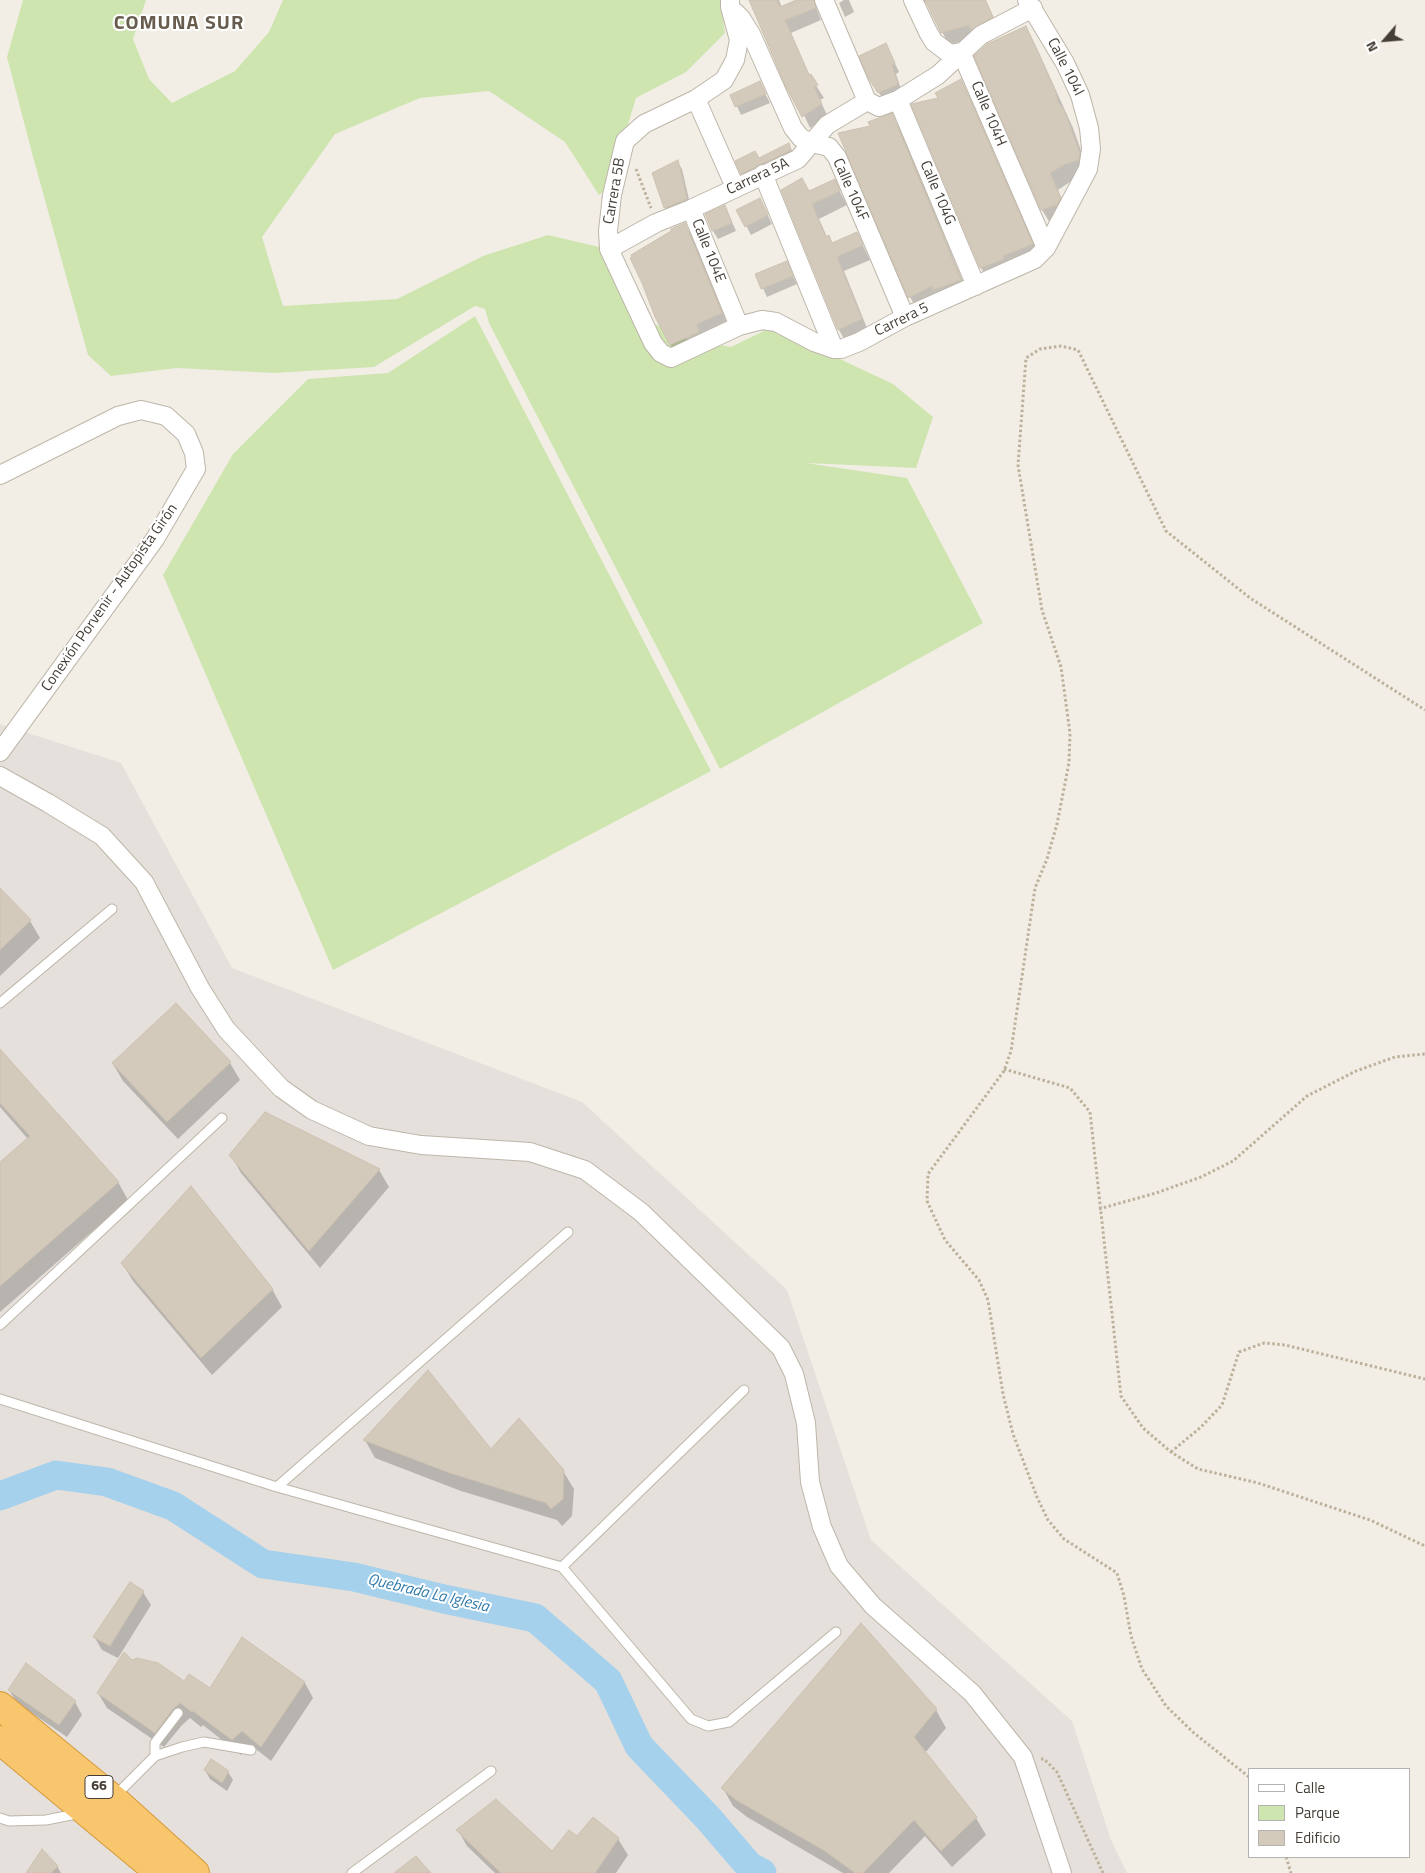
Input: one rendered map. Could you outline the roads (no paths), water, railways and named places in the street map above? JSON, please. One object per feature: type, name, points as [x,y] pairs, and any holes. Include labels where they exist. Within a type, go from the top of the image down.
[{"type":"highway","name":"66","points":[[0,1706],[112,1798],[195,1873]]},
{"type":"highway","name":"66","points":[[0,1740],[160,1873]]},
{"type":"street","points":[[824,0],[873,104]]},
{"type":"street","points":[[913,0],[934,42],[950,54],[961,52]]},
{"type":"street","name":"Carrera 5B","points":[[730,3],[738,40],[735,60],[724,80],[696,99],[644,124],[625,141],[612,195],[608,231],[609,249],[653,343],[661,353],[671,358],[739,326]]},
{"type":"street","name":"Calle 104F","points":[[730,3],[751,34],[793,128],[801,138],[812,144],[829,147],[837,157],[905,317]]},
{"type":"street","name":"Carrera 5A","points":[[691,209],[798,158],[827,125],[873,104],[898,100],[938,75],[981,35],[1030,4]]},
{"type":"street","name":"Calle 104I","points":[[1030,4],[1065,63],[1080,95],[1089,128],[1091,149],[1088,169]]},
{"type":"street","name":"Calle 104H","points":[[961,52],[1046,248]]},
{"type":"street","points":[[696,99],[735,187]]},
{"type":"street","name":"Calle 104G","points":[[898,100],[976,286]]},
{"type":"street","name":"Carrera 5","points":[[834,349],[841,349],[860,342],[905,317],[1035,259],[1046,248],[1088,169]]},
{"type":"street","points":[[763,174],[834,349]]},
{"type":"street","name":"Calle 104E","points":[[609,249],[656,223],[691,209],[739,326]]},
{"type":"street","points":[[739,326],[762,320],[776,322],[814,342],[834,349]]},
{"type":"street","name":"Conexión Porvenir - Autopista Girón","points":[[0,475],[118,416],[141,410],[166,416],[186,434],[194,453],[196,468],[155,539],[0,752]]},
{"type":"street","points":[[0,776],[102,836],[144,882],[200,988],[226,1030],[281,1088],[312,1110],[369,1136],[421,1145],[530,1152],[585,1170],[641,1212],[781,1348],[794,1374],[806,1423],[810,1482],[822,1527],[839,1566],[872,1606],[972,1693],[1023,1756],[1062,1873]]},
{"type":"lane","points":[[0,1003],[112,909]]},
{"type":"lane","points":[[0,1325],[222,1118]]},
{"type":"lane","points":[[277,1487],[568,1232]]},
{"type":"lane","points":[[562,1567],[744,1390]]},
{"type":"lane","points":[[0,1399],[277,1487],[562,1567],[691,1719],[708,1726],[729,1722],[836,1632]]},
{"type":"lane","points":[[155,1756],[155,1743],[178,1713]]},
{"type":"lane","points":[[112,1798],[155,1756],[204,1742],[251,1750]]},
{"type":"lane","points":[[352,1873],[490,1770]]},
{"type":"lane","points":[[0,1818],[9,1821],[46,1820],[88,1812]]},
{"type":"waterway","name":"Quebrada La Iglesia","points":[[0,1496],[56,1475],[107,1482],[173,1506],[263,1564],[354,1577],[444,1599],[535,1618],[608,1681],[639,1746],[708,1818],[749,1866],[762,1873]]},
{"type":"district","name":"COMUNA SUR","points":[[179,24]]}]
